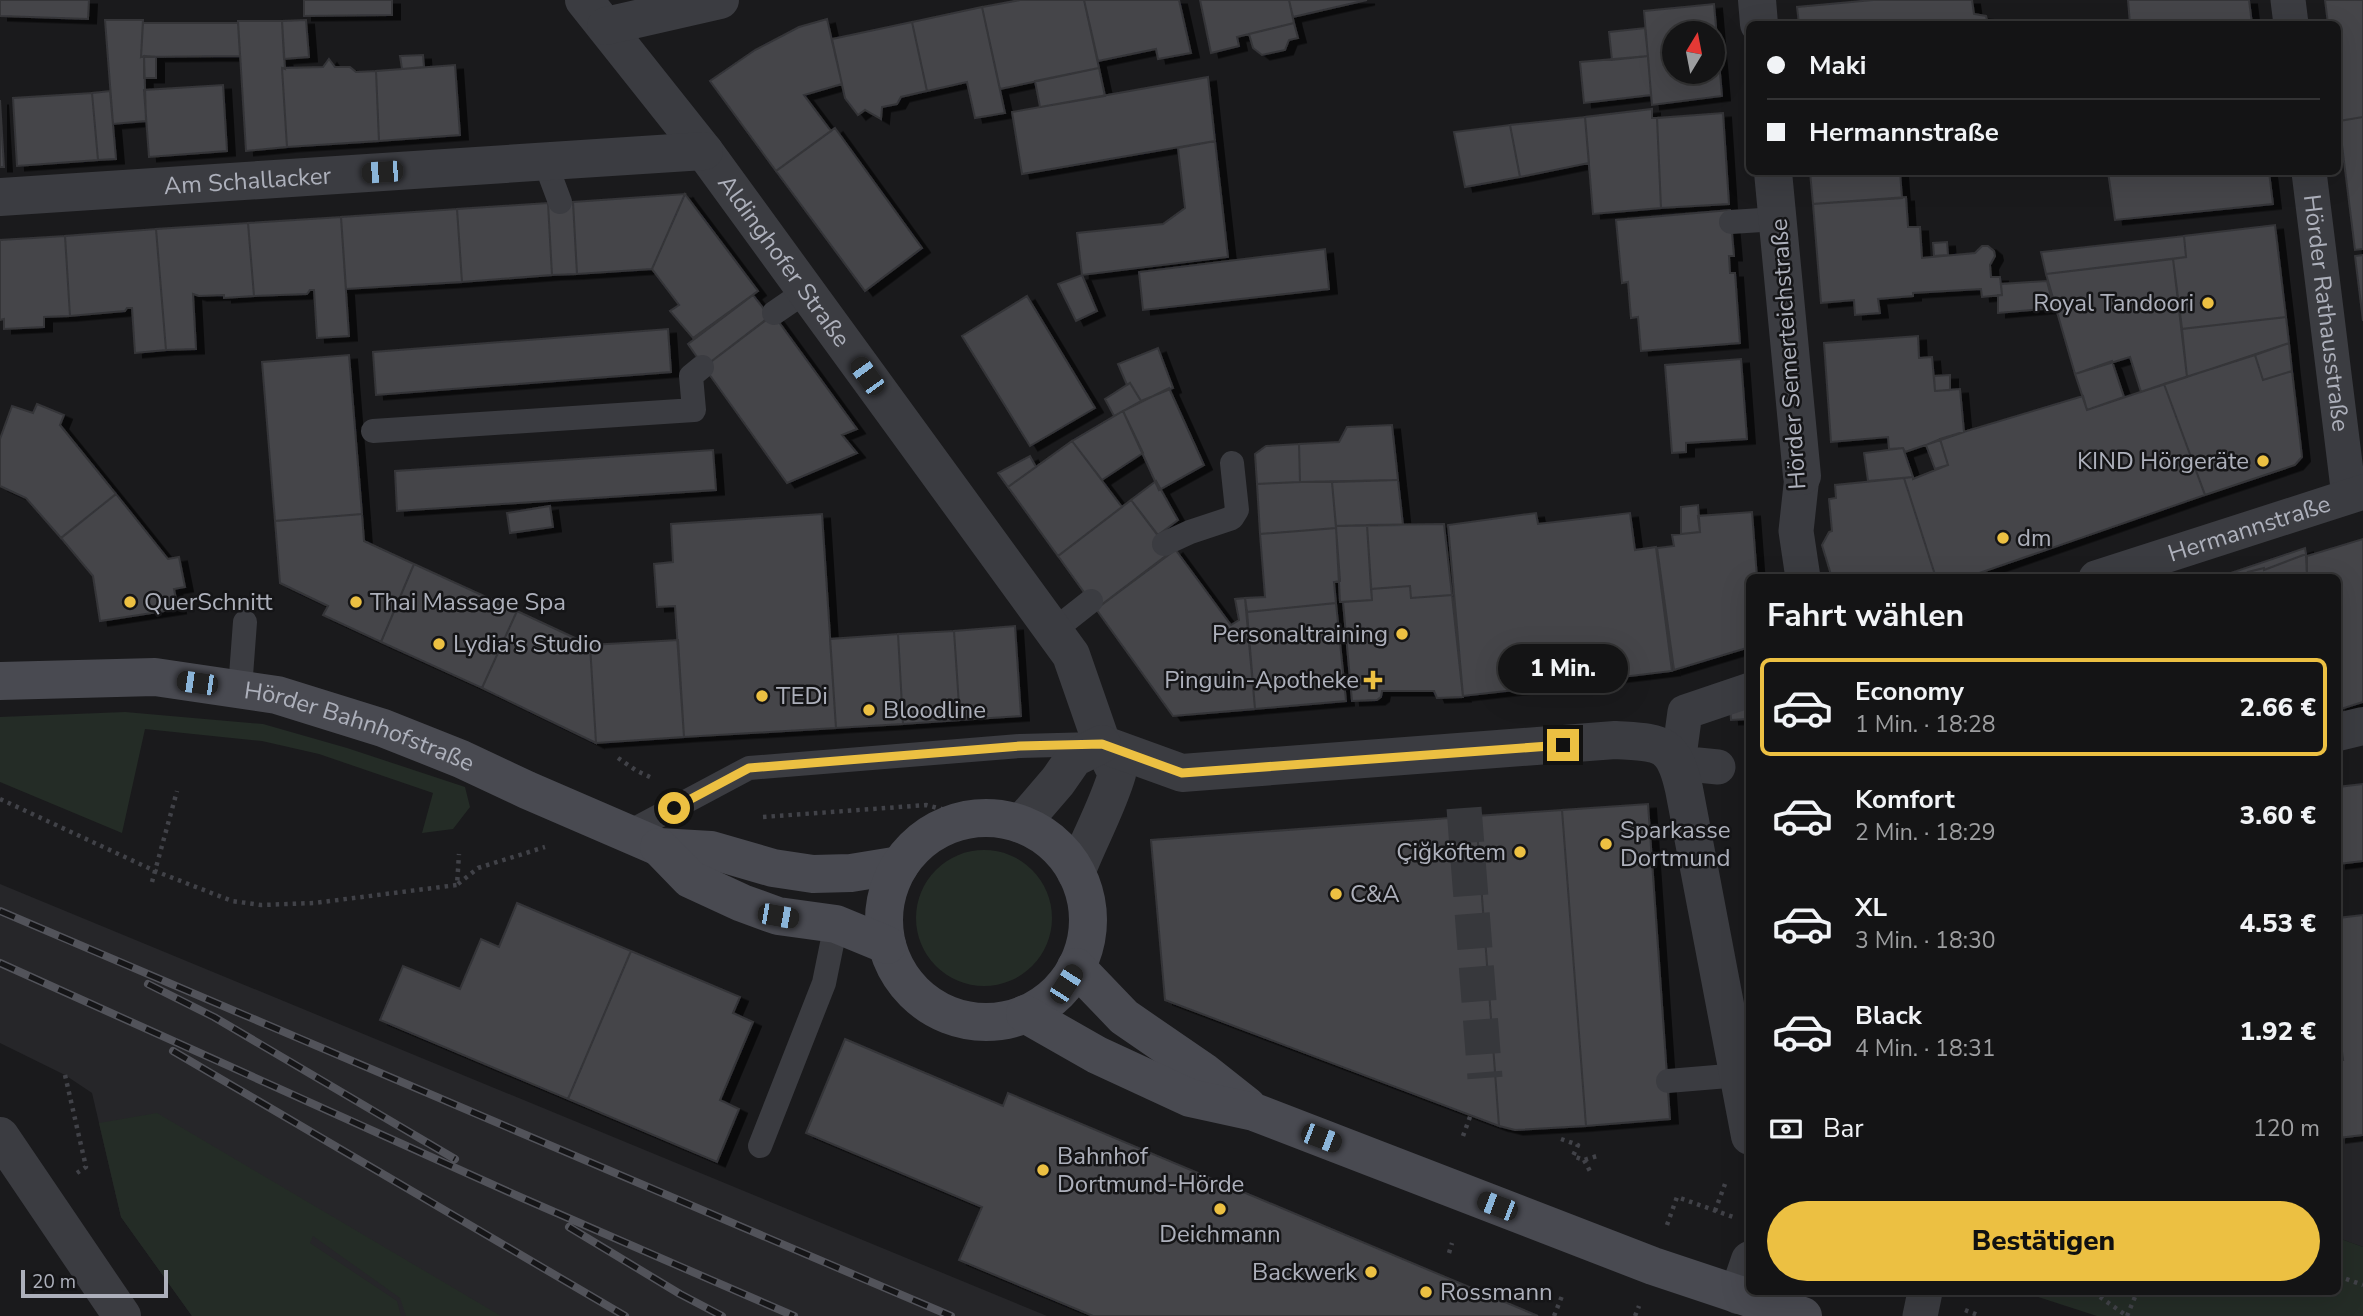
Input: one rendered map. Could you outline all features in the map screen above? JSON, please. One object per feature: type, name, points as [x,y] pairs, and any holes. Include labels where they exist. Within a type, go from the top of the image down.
[{"type":"main road","name":"Hörder Bahnhofstraße","points":[[0,681],[155,677],[277,695],[383,728],[461,758],[527,790],[643,839],[710,850],[773,868],[813,874],[851,873],[900,865]]},
{"type":"main road","points":[[977,818],[1021,824],[1053,843],[1076,873],[1087,905],[1086,939],[1076,967],[1066,984],[1051,999],[1025,1014],[1007,1020],[971,1021],[937,1010],[921,1000],[897,972],[887,945],[883,916],[888,887],[915,846],[935,831],[955,822],[977,818]]},
{"type":"main road","name":"Hörder Bahnhofstraße","points":[[643,839],[690,879],[745,905],[778,916],[836,924],[887,945]]},
{"type":"main road","points":[[1076,967],[1124,1017],[1204,1072],[1254,1112]]},
{"type":"main road","points":[[1025,1014],[1097,1055],[1189,1098],[1254,1112],[1640,1261],[1744,1278]]},
{"type":"main road","points":[[1770,1295],[1803,1316]]},
{"type":"street","points":[[595,13],[720,0]]},
{"type":"street","points":[[1756,0],[1759,21]]},
{"type":"street","points":[[2288,0],[2291,21]]},
{"type":"street","name":"Aldinghofer Straße","points":[[595,13],[704,151],[1071,655],[1102,744],[1117,774],[1107,805],[1076,873]]},
{"type":"street","name":"Am Schallacker","points":[[0,197],[704,151]]},
{"type":"street","name":"Hörder Semerteichstraße","points":[[1773,175],[1802,475],[1796,531],[1803,574]]},
{"type":"street","name":"Hörder Rathausstraße","points":[[2309,175],[2356,494]]},
{"type":"street","name":"Hermannstraße","points":[[2108,574],[2356,494]]},
{"type":"street","points":[[1746,691],[1685,712],[1678,763],[1746,1112]]},
{"type":"street","points":[[2341,731],[2363,726]]},
{"type":"street","points":[[1021,824],[1074,758],[1102,744],[1182,773],[1615,740],[1647,742],[1664,747],[1678,763],[1718,767]]},
{"type":"street","points":[[1,1139],[122,1316]]},
{"type":"street","points":[[1920,1316],[1924,1295]]},
{"type":"lane","points":[[545,162],[560,202]]},
{"type":"lane","points":[[1731,222],[1777,219]]},
{"type":"lane","points":[[774,313],[806,291]]},
{"type":"lane","points":[[373,431],[694,410],[691,376],[702,367]]},
{"type":"lane","points":[[1164,544],[1232,518],[1237,510],[1231,463]]},
{"type":"lane","points":[[1053,631],[1091,601]]},
{"type":"lane","points":[[240,689],[245,622]]},
{"type":"lane","points":[[643,839],[749,768],[1020,746],[1102,744]]},
{"type":"lane","points":[[760,1146],[824,983],[836,924]]},
{"type":"lane","points":[[1668,1081],[1740,1075]]},
{"type":"path","points":[[152,882],[177,790]]},
{"type":"path","points":[[0,799],[155,871],[232,901],[261,905],[314,904],[457,885],[478,868],[557,844]]},
{"type":"path","points":[[457,885],[459,854]]},
{"type":"path","points":[[65,1075],[79,1139]]},
{"type":"path","points":[[1462,1136],[1471,1114]]},
{"type":"path","points":[[1561,1139],[1578,1145],[1573,1156],[1584,1160],[1597,1156]]},
{"type":"path","points":[[1584,1160],[1591,1173]]},
{"type":"path","points":[[1716,1211],[1726,1184]]},
{"type":"path","points":[[1670,1216],[1677,1197],[1738,1219]]},
{"type":"path","points":[[1449,1253],[1452,1243]]},
{"type":"path","points":[[2341,1277],[2363,1285]]},
{"type":"path","points":[[2097,1295],[2127,1316],[2136,1295]]},
{"type":"path","points":[[1554,1316],[1562,1296]]},
{"type":"shaded area","points":[[125,712],[263,724],[465,787],[470,807],[453,829],[422,833],[433,793],[319,754],[262,741],[145,729],[122,833],[0,782],[0,717]]},
{"type":"shaded area","points":[[984,850],[1010,855],[1032,870],[1047,892],[1052,918],[1047,944],[1032,966],[1010,981],[984,986],[958,981],[936,966],[921,944],[916,918],[921,892],[936,870],[958,855]]},
{"type":"shaded area","points":[[0,884],[1047,1316],[192,1316],[121,1217],[92,1093],[65,1075],[0,1043]]},
{"type":"shaded area","points":[[2363,915],[2363,1247],[2341,1239],[2341,918]]},
{"type":"shaded area","points":[[157,1113],[501,1316],[406,1316],[400,1298],[313,1236],[310,1243],[397,1301],[401,1316],[192,1316],[121,1217],[99,1123]]},
{"type":"shaded area","points":[[2341,1239],[2363,1247],[2363,1316],[2097,1316],[2032,1295],[2341,1295]]},
{"type":"building","points":[[0,0],[89,0],[88,19],[0,16]]},
{"type":"building","points":[[304,0],[392,0],[392,15],[304,16]]},
{"type":"building","points":[[1020,0],[1084,0],[1099,68],[1000,89],[982,7]]},
{"type":"building","points":[[1084,0],[1179,0],[1191,53],[1158,59],[1156,49],[1098,61]]},
{"type":"building","points":[[1200,0],[1289,0],[1294,23],[1237,37],[1239,46],[1211,53]]},
{"type":"building","points":[[1289,0],[1367,0],[1293,17]]},
{"type":"building","points":[[1873,0],[1972,0],[1974,14],[1986,16],[1987,21],[1799,21],[1797,7]]},
{"type":"building","points":[[2128,0],[2249,0],[2252,21],[2130,21]]},
{"type":"building","points":[[2325,0],[2363,0],[2363,117],[2341,121],[2341,21],[2328,21]]},
{"type":"building","points":[[1714,4],[1715,21],[1662,21],[1662,84],[1721,84],[1722,96],[1652,105],[1644,11]]},
{"type":"building","points":[[982,7],[1005,113],[975,118],[967,82],[927,91],[912,22]]},
{"type":"building","points":[[827,19],[842,84],[804,95],[831,131],[776,171],[710,81],[755,50],[799,27]]},
{"type":"building","points":[[105,20],[143,20],[141,57],[144,56],[146,121],[113,124]]},
{"type":"building","points":[[306,20],[309,57],[284,59],[282,21]]},
{"type":"building","points":[[238,21],[282,21],[287,147],[246,151]]},
{"type":"building","points":[[912,22],[927,91],[901,97],[897,104],[882,107],[881,119],[865,110],[858,115],[845,98],[832,39]]},
{"type":"building","points":[[143,23],[238,23],[240,56],[141,57]]},
{"type":"building","points":[[1294,23],[1298,38],[1289,40],[1285,50],[1262,55],[1253,48],[1249,34]]},
{"type":"building","points":[[1645,28],[1648,56],[1612,60],[1609,32]]},
{"type":"building","points":[[423,55],[424,67],[402,69],[400,56]]},
{"type":"building","points":[[144,56],[156,57],[156,78],[144,78]]},
{"type":"building","points":[[1648,56],[1651,95],[1584,103],[1580,62]]},
{"type":"building","points":[[329,59],[335,67],[350,67],[356,72],[376,71],[379,141],[287,147],[282,68],[323,67]]},
{"type":"building","points":[[455,65],[460,135],[379,141],[376,71]]},
{"type":"building","points":[[1099,68],[1105,96],[1040,107],[1035,81]]},
{"type":"building","points":[[1208,77],[1215,141],[1022,174],[1012,112]]},
{"type":"building","points":[[223,85],[227,151],[149,157],[144,90]]},
{"type":"building","points":[[110,91],[116,159],[98,160],[92,93]]},
{"type":"building","points":[[92,93],[98,160],[17,166],[13,98]]},
{"type":"building","points":[[0,100],[4,167],[0,167]]},
{"type":"building","points":[[1652,109],[1652,118],[1657,118],[1661,208],[1593,214],[1585,117]]},
{"type":"building","points":[[1723,113],[1729,204],[1661,208],[1657,118]]},
{"type":"building","points":[[1585,117],[1589,163],[1520,177],[1510,125]]},
{"type":"building","points":[[2363,117],[2363,249],[2355,250],[2341,121]]},
{"type":"building","points":[[1510,125],[1520,177],[1465,187],[1454,132]]},
{"type":"building","points":[[835,128],[922,248],[865,291],[776,171]]},
{"type":"building","points":[[1215,141],[1228,257],[1082,275],[1077,233],[1163,224],[1185,208],[1178,148]]},
{"type":"building","points":[[1810,175],[1900,175],[1902,198],[1813,204]]},
{"type":"building","points":[[2108,175],[2269,175],[2273,204],[2115,220]]},
{"type":"building","points":[[685,194],[652,269],[577,274],[573,202]]},
{"type":"building","points":[[685,194],[758,291],[693,338],[670,311],[679,305],[652,269]]},
{"type":"building","points":[[1906,197],[1908,227],[1920,227],[1922,258],[1975,253],[1982,246],[1988,246],[1995,256],[1990,265],[1991,277],[2000,277],[2002,295],[1982,297],[1981,289],[1913,293],[1913,296],[1878,299],[1880,313],[1855,315],[1854,300],[1821,303],[1813,204]]},
{"type":"building","points":[[573,202],[577,274],[552,275],[548,203]]},
{"type":"building","points":[[548,203],[552,275],[462,282],[457,209]]},
{"type":"building","points":[[457,209],[462,282],[346,289],[341,217]]},
{"type":"building","points":[[1730,210],[1734,256],[1729,256],[1730,273],[1735,273],[1740,343],[1641,351],[1638,317],[1631,318],[1628,282],[1622,283],[1616,220]]},
{"type":"building","points":[[341,217],[349,336],[317,338],[314,290],[307,294],[254,296],[248,223]]},
{"type":"building","points":[[248,223],[254,296],[224,298],[224,295],[193,294],[196,349],[166,350],[156,229]]},
{"type":"building","points":[[2275,225],[2286,317],[2182,329],[2173,259],[2186,257],[2184,236]]},
{"type":"building","points":[[156,229],[166,350],[135,353],[132,308],[70,316],[65,236]]},
{"type":"building","points":[[65,236],[70,316],[44,317],[44,327],[4,329],[4,319],[0,320],[0,240]]},
{"type":"building","points":[[2184,236],[2186,257],[2046,274],[2041,252]]},
{"type":"building","points":[[1947,242],[1948,255],[1934,256],[1933,243]]},
{"type":"building","points":[[1325,249],[1329,289],[1143,310],[1139,272]]},
{"type":"building","points":[[2363,255],[2363,321],[2355,256]]},
{"type":"building","points":[[2173,259],[2187,377],[2141,392],[2130,357],[2075,374],[2046,274]]},
{"type":"building","points":[[1082,275],[1097,311],[1076,321],[1058,284]]},
{"type":"building","points":[[2047,281],[2054,308],[1998,313],[1998,295],[2002,295],[2001,284]]},
{"type":"building","points":[[753,295],[770,317],[704,367],[688,344]]},
{"type":"building","points":[[1027,296],[1095,408],[1030,446],[962,336]]},
{"type":"building","points":[[773,314],[857,429],[842,435],[857,453],[787,483],[704,367]]},
{"type":"building","points":[[2286,317],[2289,343],[2187,377],[2182,329]]},
{"type":"building","points":[[668,329],[671,372],[376,395],[373,352]]},
{"type":"building","points":[[1918,336],[1919,358],[1932,357],[1935,391],[1960,389],[1964,432],[1905,452],[1903,448],[1889,449],[1888,437],[1831,442],[1824,343]]},
{"type":"building","points":[[2289,343],[2292,371],[2263,380],[2255,355]]},
{"type":"building","points":[[1158,348],[1173,388],[1141,401],[1130,383],[1127,385],[1118,364]]},
{"type":"building","points":[[349,355],[362,514],[275,521],[262,362]]},
{"type":"building","points":[[2255,355],[2263,380],[2292,371],[2302,457],[2295,465],[2205,495],[2164,384]]},
{"type":"building","points":[[1741,359],[1747,439],[1686,443],[1686,452],[1672,453],[1665,365]]},
{"type":"building","points":[[2112,361],[2124,397],[2087,410],[2075,374]]},
{"type":"building","points":[[1950,375],[1950,390],[1935,391],[1934,376]]},
{"type":"building","points":[[1130,383],[1141,401],[1114,416],[1105,399]]},
{"type":"building","points":[[2164,384],[2205,495],[1977,574],[1935,574],[1904,478],[1913,479],[1948,465],[1940,439],[2083,396],[2087,410]]},
{"type":"building","points":[[1169,388],[1204,465],[1159,490],[1123,411]]},
{"type":"building","points":[[37,404],[64,415],[60,425],[116,494],[61,538],[26,498],[0,486],[0,439],[12,406],[33,413]]},
{"type":"building","points":[[1123,411],[1143,453],[1102,480],[1072,441]]},
{"type":"building","points":[[1392,425],[1398,480],[1300,482],[1299,444],[1339,442],[1347,427]]},
{"type":"building","points":[[1940,439],[1948,465],[1935,469],[1926,445]]},
{"type":"building","points":[[1072,441],[1122,507],[1058,556],[1008,487]]},
{"type":"building","points":[[1299,444],[1300,482],[1257,484],[1255,454],[1266,446]]},
{"type":"building","points":[[1903,448],[1913,477],[1868,481],[1864,453]]},
{"type":"building","points":[[713,450],[716,490],[397,511],[395,471]]},
{"type":"building","points":[[1030,456],[1036,467],[1008,487],[998,473]]},
{"type":"building","points":[[1904,478],[1935,574],[1831,574],[1822,545],[1832,531],[1829,499],[1836,498],[1835,485]]},
{"type":"building","points":[[1398,480],[1403,525],[1336,526],[1332,482]]},
{"type":"building","points":[[1156,481],[1178,520],[1158,535],[1131,500]]},
{"type":"building","points":[[1332,482],[1336,528],[1260,534],[1257,484]]},
{"type":"building","points":[[116,494],[168,559],[179,557],[185,587],[174,589],[178,609],[100,621],[93,576],[61,538]]},
{"type":"building","points":[[1131,500],[1171,553],[1096,609],[1058,556]]},
{"type":"building","points":[[1698,505],[1700,532],[1681,534],[1681,507]]},
{"type":"building","points":[[550,506],[553,527],[510,533],[507,513]]},
{"type":"building","points":[[1752,512],[1757,574],[1746,574],[1746,648],[1674,670],[1657,548],[1674,546],[1672,535],[1700,532],[1698,516]]},
{"type":"building","points":[[1536,513],[1538,524],[1630,513],[1635,550],[1656,547],[1672,671],[1598,680],[1596,670],[1566,673],[1567,684],[1463,696],[1448,525]]},
{"type":"building","points":[[362,514],[364,541],[414,564],[381,642],[323,615],[328,606],[280,583],[275,521]]},
{"type":"building","points":[[822,514],[836,728],[684,737],[675,606],[657,607],[654,564],[673,562],[671,524]]},
{"type":"building","points":[[1444,524],[1452,595],[1411,598],[1410,586],[1371,589],[1367,525]]},
{"type":"building","points":[[1367,525],[1372,600],[1340,602],[1336,526]]},
{"type":"building","points":[[1336,528],[1340,581],[1334,582],[1336,603],[1247,612],[1245,598],[1265,597],[1260,534]]},
{"type":"building","points":[[2363,539],[2363,702],[2341,709],[2341,574],[2307,574],[2307,556]]},
{"type":"building","points":[[2305,548],[2306,554],[2264,570],[2248,572],[2249,574],[2228,574]]},
{"type":"building","points":[[1175,549],[1231,625],[1239,620],[1235,599],[1245,598],[1255,709],[1173,716],[1096,609]]},
{"type":"building","points":[[2306,554],[2307,574],[2248,572],[2264,570]]},
{"type":"building","points":[[414,564],[517,611],[482,688],[381,642]]},
{"type":"building","points":[[1410,586],[1411,598],[1452,595],[1463,697],[1437,698],[1434,691],[1382,691],[1377,700],[1352,701],[1343,602],[1372,600],[1371,589]]},
{"type":"building","points":[[1336,603],[1346,701],[1255,709],[1247,612]]},
{"type":"building","points":[[517,611],[590,645],[596,743],[482,688]]},
{"type":"building","points":[[1015,626],[1021,716],[960,720],[954,631]]},
{"type":"building","points":[[954,631],[960,720],[903,724],[898,634]]},
{"type":"building","points":[[898,634],[903,724],[836,728],[830,639]]},
{"type":"building","points":[[678,640],[684,737],[596,743],[590,645]]},
{"type":"building","points":[[1746,701],[1746,719],[1731,720],[1730,703]]},
{"type":"building","points":[[2363,784],[2363,861],[2341,864],[2341,787]]},
{"type":"building","points":[[1648,804],[1670,1119],[1586,1126],[1562,810]]},
{"type":"building","points":[[1562,810],[1586,1126],[1515,1130],[1499,1126],[1476,816]]},
{"type":"building","points":[[1476,816],[1499,1126],[1165,1000],[1151,840]]},
{"type":"building","points":[[517,903],[631,951],[568,1099],[380,1020],[403,966],[460,989],[481,939],[499,947]]},
{"type":"building","points":[[2363,915],[2363,1135],[2341,1138],[2343,1060],[2341,918]]},
{"type":"building","points":[[631,951],[740,997],[733,1013],[753,1022],[720,1100],[739,1109],[717,1162],[568,1099]]},
{"type":"building","name":"Bahnhof Dortmund-Hörde","points":[[845,1039],[1003,1106],[1008,1093],[1538,1316],[1093,1316],[959,1260],[982,1207],[806,1133]]},
{"type":"tunnel","points":[[1464,808],[1485,1078]]},
{"type":"railway","points":[[0,911],[951,1316]]},
{"type":"railway","points":[[0,963],[520,1197],[794,1316]]},
{"type":"railway","points":[[148,984],[214,1017],[455,1159]]},
{"type":"railway","points":[[173,1051],[625,1316]]},
{"type":"railway","points":[[569,1227],[680,1294],[722,1316]]},
{"type":"place","name":"Royal Tandoori","points":[[2208,303]]},
{"type":"place","name":"KIND Hörgeräte","points":[[2263,461]]},
{"type":"place","name":"dm","points":[[2003,538]]},
{"type":"place","name":"QuerSchnitt","points":[[130,602]]},
{"type":"place","name":"Thai Massage Spa","points":[[356,602]]},
{"type":"place","name":"Personaltraining","points":[[1402,634]]},
{"type":"place","name":"Lydia's Studio","points":[[439,644]]},
{"type":"place","name":"Pinguin-Apotheke","points":[[1373,680]]},
{"type":"place","name":"TEDi","points":[[762,696]]},
{"type":"place","name":"Bloodline","points":[[869,710]]},
{"type":"place","name":"Sparkasse Dortmund","points":[[1606,844]]},
{"type":"place","name":"Çiğköftem","points":[[1520,852]]},
{"type":"place","name":"C&A","points":[[1336,894]]},
{"type":"place","name":"Bahnhof Dortmund-Hörde","points":[[1043,1170]]},
{"type":"place","name":"Deichmann","points":[[1220,1209]]},
{"type":"place","name":"Backwerk","points":[[1371,1272]]},
{"type":"place","name":"Rossmann","points":[[1426,1292]]},
{"type":"route","points":[[674,808],[749,768],[1020,746],[1102,744],[1182,773],[1563,745]]}]
